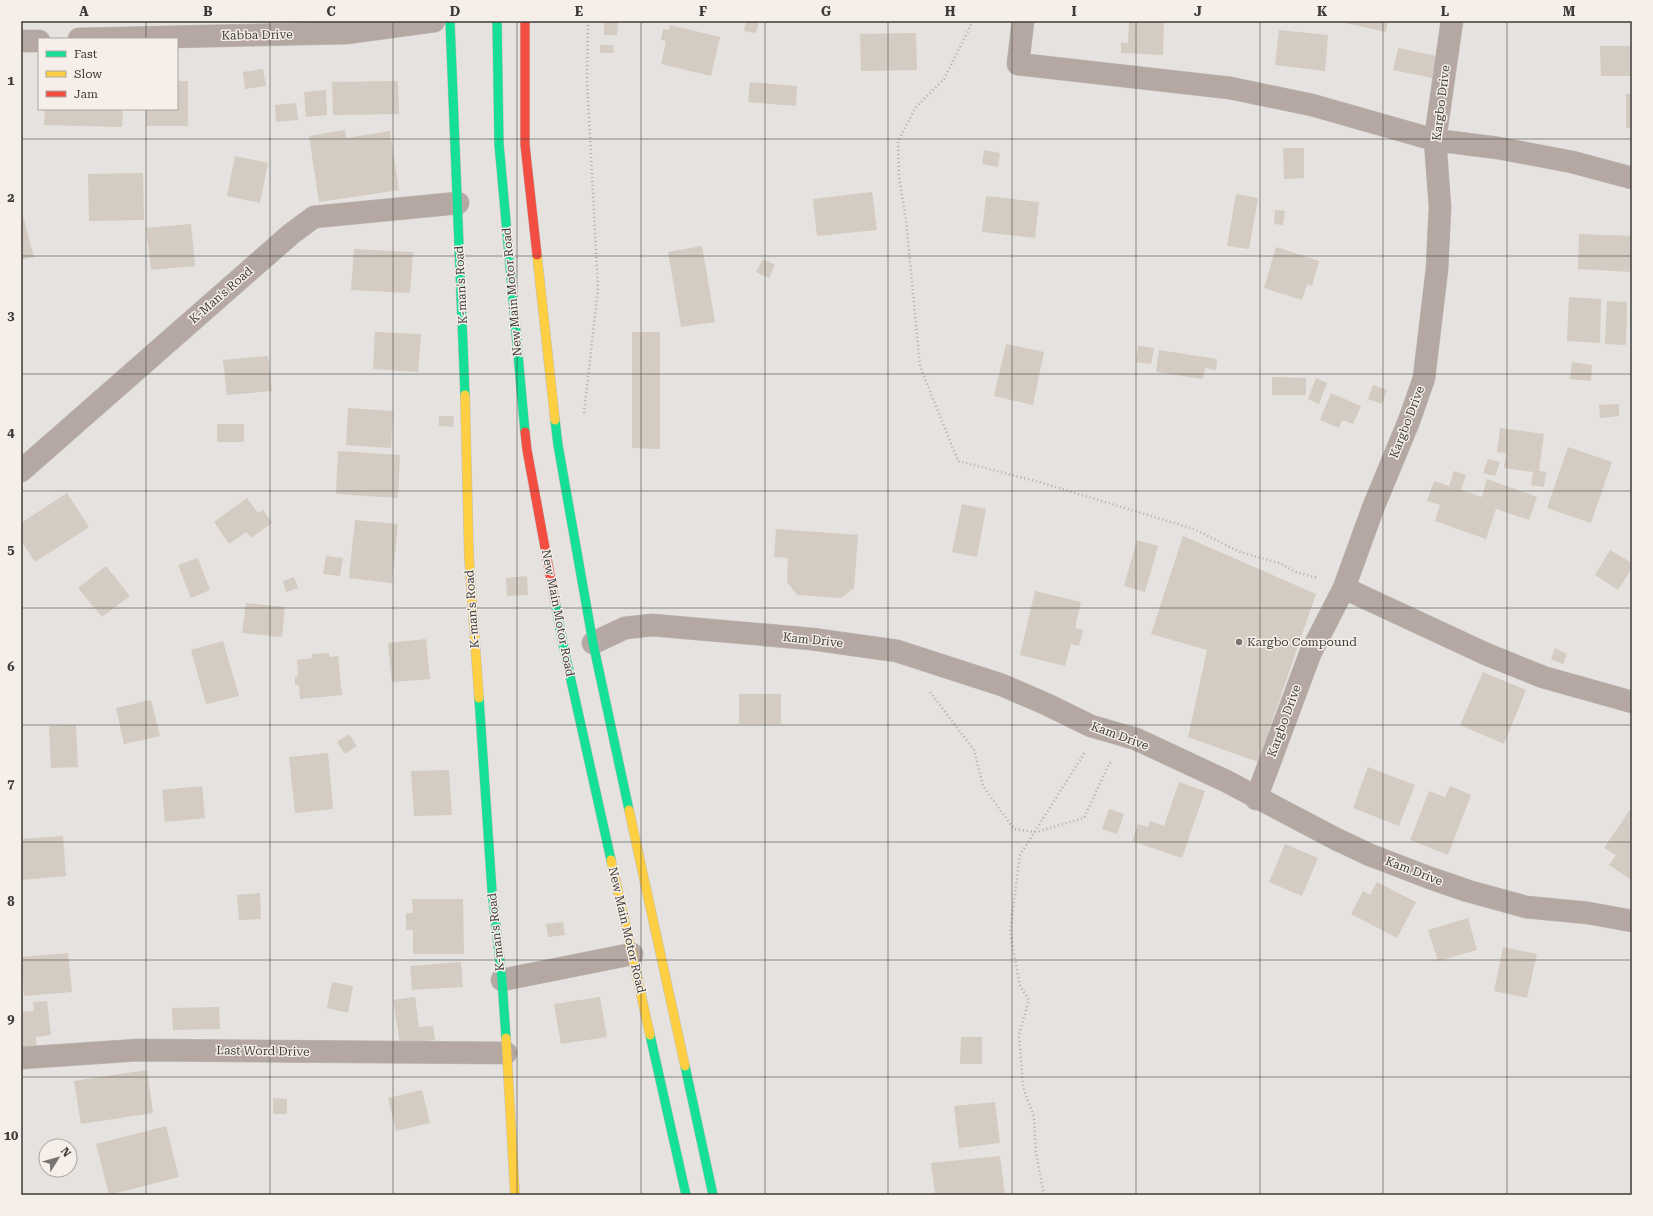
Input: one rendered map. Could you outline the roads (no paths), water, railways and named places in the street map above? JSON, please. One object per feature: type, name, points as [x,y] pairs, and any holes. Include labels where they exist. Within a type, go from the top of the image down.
[{"type":"main road","name":"K-man's Road","points":[[450,21],[463,325],[469,557],[492,891],[502,980],[515,1195]]},
{"type":"main road","name":"New Main Motor Road","points":[[497,21],[499,144],[527,450],[564,649],[686,1195]]},
{"type":"main road","points":[[525,21],[524,145],[558,445],[593,642],[712,1195]]},
{"type":"street","name":"Kabba Drive","points":[[124,38],[346,33],[434,21]]},
{"type":"street","points":[[1023,21],[1018,64],[1230,88],[1312,105],[1435,140],[1498,148],[1572,162],[1632,178]]},
{"type":"street","name":"Kargbo Drive","points":[[1256,799],[1310,654],[1344,588],[1373,508],[1409,421],[1424,378],[1437,269],[1440,207],[1435,140],[1452,21]]},
{"type":"street","points":[[21,41],[38,41]]},
{"type":"street","name":"K-Man's Road","points":[[21,471],[285,239],[314,217],[458,203]]},
{"type":"street","points":[[1344,588],[1486,654],[1543,677],[1632,702]]},
{"type":"street","name":"Kam Drive","points":[[593,642],[625,628],[652,625],[812,639],[897,651],[1002,685],[1100,728],[1136,739],[1226,781],[1256,799],[1370,855],[1468,891],[1526,907],[1588,913],[1632,921]]},
{"type":"street","points":[[502,980],[632,954]]},
{"type":"street","name":"Last Word Drive","points":[[21,1058],[138,1050],[506,1053]]},
{"type":"place","name":"Kargbo Compound","points":[[1239,642]]}]
